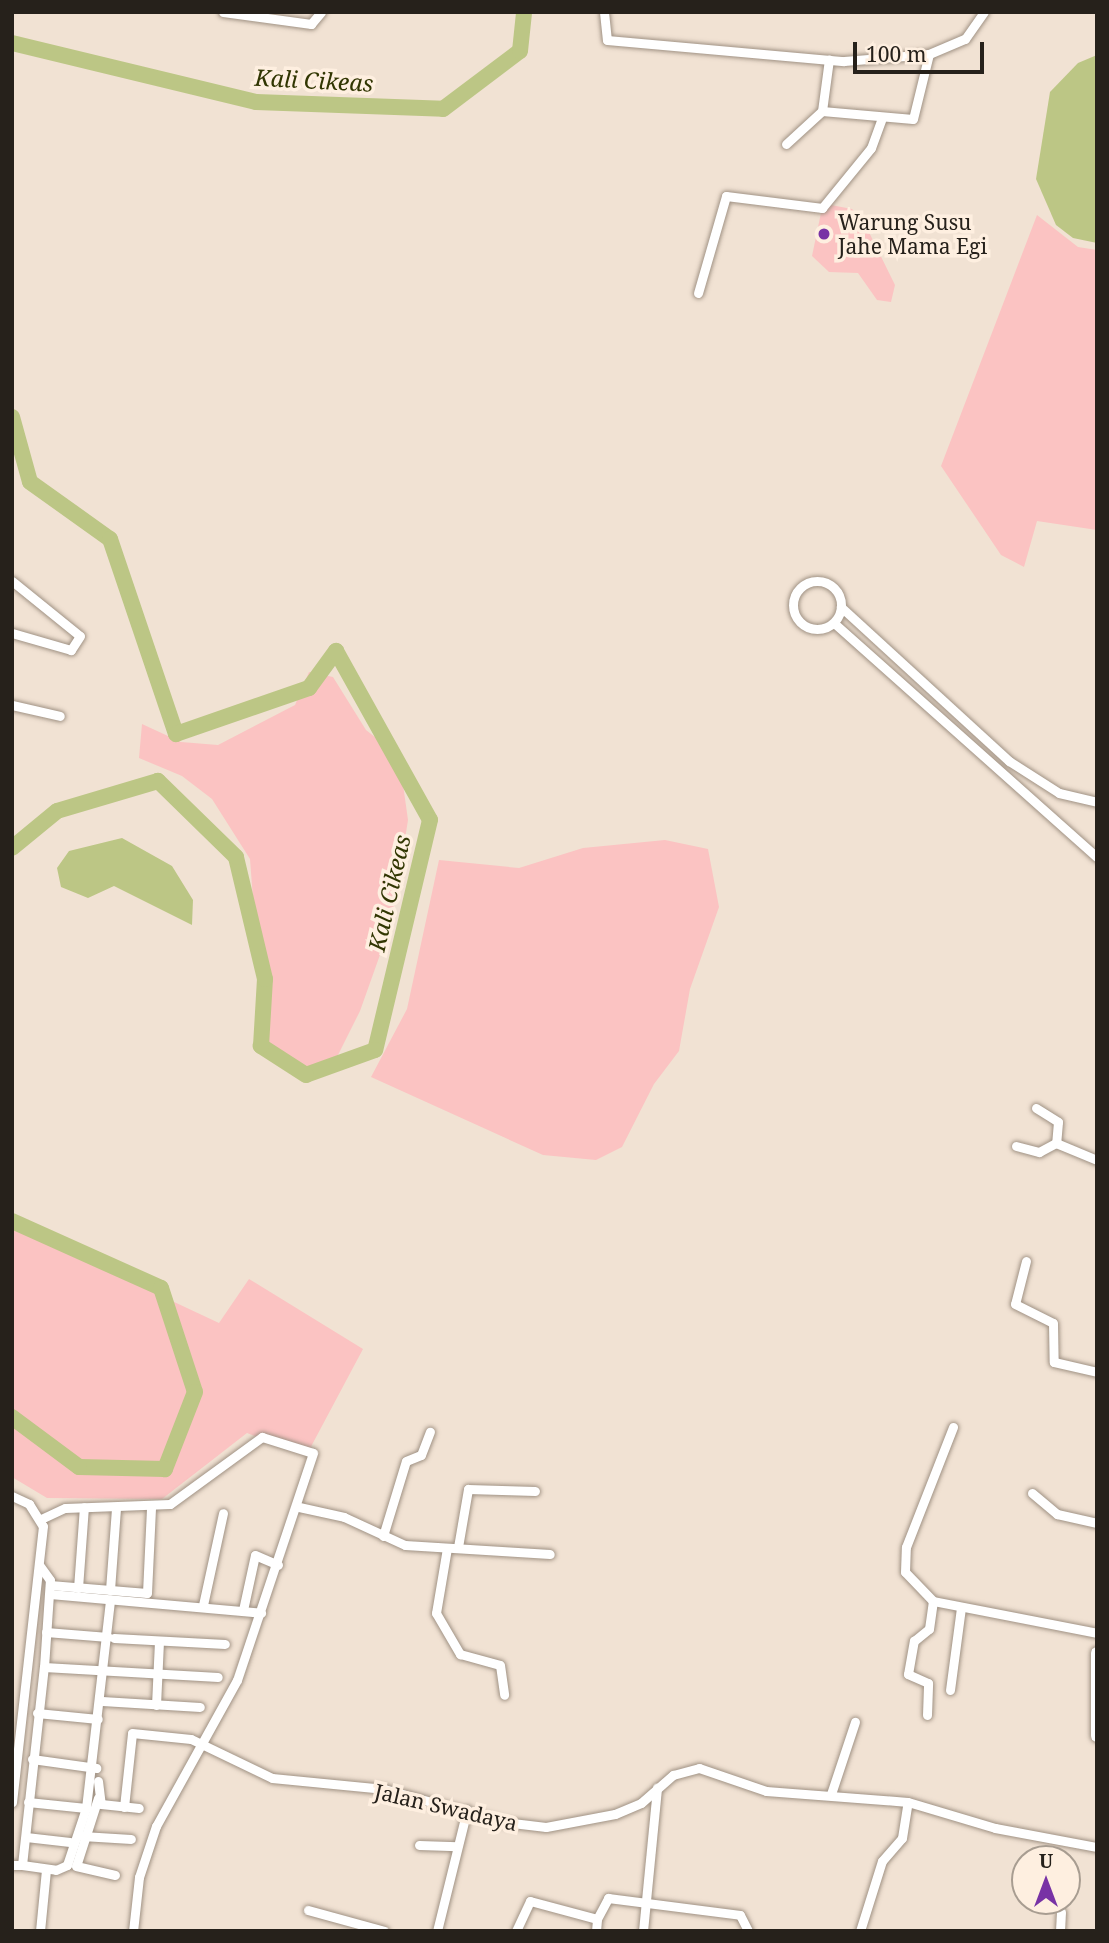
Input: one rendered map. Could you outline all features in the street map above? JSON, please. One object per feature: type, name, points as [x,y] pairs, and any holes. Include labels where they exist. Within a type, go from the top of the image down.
[{"type":"main road","points":[[1097,1653],[1097,1736]]},
{"type":"street","points":[[223,12],[314,24],[321,12]]},
{"type":"street","points":[[604,12],[607,40],[829,59],[929,54],[965,38],[984,12]]},
{"type":"street","points":[[822,111],[913,119],[929,54]]},
{"type":"street","points":[[786,144],[822,111],[829,59]]},
{"type":"street","points":[[698,293],[726,195],[822,208],[865,157],[882,118]]},
{"type":"street","points":[[12,581],[80,636],[71,650],[12,633]]},
{"type":"street","points":[[841,607],[834,623],[817,630],[800,623],[793,597],[804,584],[825,582],[841,607],[1009,761],[1042,785],[1097,802]]},
{"type":"street","points":[[834,623],[1097,857]]},
{"type":"street","points":[[12,705],[60,716]]},
{"type":"street","points":[[1036,1108],[1058,1122],[1056,1143]]},
{"type":"street","points":[[1016,1146],[1039,1152],[1056,1143]]},
{"type":"street","points":[[1056,1143],[1097,1160]]},
{"type":"street","points":[[1026,1261],[1015,1304],[1053,1323],[1054,1362],[1097,1372]]},
{"type":"street","points":[[953,1427],[906,1547],[905,1572],[933,1601],[1097,1633]]},
{"type":"street","points":[[383,1536],[406,1461],[421,1455],[430,1432]]},
{"type":"street","points":[[41,1519],[84,1507],[151,1508],[205,1482],[269,1436],[313,1453],[299,1507],[237,1680],[199,1743],[156,1826],[139,1877],[133,1931]]},
{"type":"street","points":[[458,1547],[468,1489],[534,1490]]},
{"type":"street","points":[[1032,1493],[1058,1514],[1097,1523]]},
{"type":"street","points":[[12,1496],[41,1519]]},
{"type":"street","points":[[78,1588],[84,1507]]},
{"type":"street","points":[[299,1507],[344,1517],[405,1545],[550,1554]]},
{"type":"street","points":[[115,1875],[78,1870],[82,1836],[98,1798],[98,1719],[111,1637],[110,1595],[116,1508]]},
{"type":"street","points":[[50,1590],[78,1588],[110,1595],[147,1593],[151,1508]]},
{"type":"street","points":[[203,1605],[223,1513]]},
{"type":"street","points":[[12,1802],[40,1566],[41,1519]]},
{"type":"street","points":[[447,1548],[436,1613],[460,1654],[500,1665],[504,1695]]},
{"type":"street","points":[[243,1610],[255,1555],[278,1565]]},
{"type":"street","points":[[40,1566],[50,1590],[26,1837],[17,1865],[46,1870],[67,1865],[69,1842],[86,1808],[96,1765]]},
{"type":"street","points":[[50,1590],[261,1613]]},
{"type":"street","points":[[927,1715],[929,1683],[908,1674],[915,1642],[929,1629],[933,1601]]},
{"type":"street","points":[[950,1690],[961,1608]]},
{"type":"street","points":[[46,1632],[226,1644]]},
{"type":"street","points":[[156,1704],[159,1641]]},
{"type":"street","points":[[44,1667],[218,1677]]},
{"type":"street","points":[[102,1702],[200,1707]]},
{"type":"street","points":[[37,1713],[98,1719]]},
{"type":"street","points":[[831,1794],[855,1722]]},
{"type":"street","name":"Jalan Swadaya","points":[[124,1807],[130,1735],[199,1743],[272,1778],[384,1789],[467,1811],[547,1827],[615,1814],[673,1775],[699,1768],[766,1791],[908,1802],[995,1828],[1097,1847]]},
{"type":"street","points":[[32,1759],[96,1765]]},
{"type":"street","points":[[643,1931],[646,1900],[655,1862],[657,1788]]},
{"type":"street","points":[[98,1798],[105,1806],[139,1808]]},
{"type":"street","points":[[28,1802],[86,1808]]},
{"type":"street","points":[[860,1931],[881,1861],[902,1838],[908,1802]]},
{"type":"street","points":[[437,1931],[467,1811]]},
{"type":"street","points":[[82,1836],[131,1839]]},
{"type":"street","points":[[26,1837],[69,1842]]},
{"type":"street","points":[[419,1845],[457,1846]]},
{"type":"street","points":[[40,1931],[46,1870]]},
{"type":"street","points":[[596,1931],[597,1919],[608,1898],[646,1900],[740,1915],[748,1931]]},
{"type":"street","points":[[516,1931],[530,1901],[597,1919]]},
{"type":"street","points":[[308,1910],[384,1931]]},
{"type":"shaded area","points":[[1097,55],[1097,243],[1073,238],[1056,225],[1036,179],[1050,92],[1078,63]]},
{"type":"shaded area","points":[[831,205],[852,209],[863,220],[895,285],[891,302],[877,300],[858,273],[829,272],[812,256],[822,208]]},
{"type":"shaded area","points":[[1037,215],[1078,247],[1097,250],[1097,530],[1037,521],[1024,567],[1001,555],[941,466]]},
{"type":"shaded area","points":[[309,672],[333,677],[366,730],[399,756],[408,820],[392,921],[360,1011],[336,1059],[294,1072],[273,1063],[263,1032],[250,859],[212,799],[182,776],[139,758],[142,724],[181,742],[218,745],[295,705]]},
{"type":"shaded area","points":[[122,838],[172,866],[193,900],[192,925],[114,886],[88,898],[61,887],[57,868],[69,851]]},
{"type":"shaded area","points":[[665,840],[708,849],[719,907],[690,989],[679,1051],[654,1084],[622,1147],[596,1160],[543,1155],[371,1077],[407,1009],[439,860],[519,868],[583,848]]},
{"type":"shaded area","points":[[12,1226],[219,1323],[249,1279],[363,1349],[306,1456],[247,1433],[162,1499],[47,1498],[12,1477]]},
{"type":"waterway","name":"Kali Cikeas","points":[[12,43],[256,102],[443,109],[520,51],[524,12]]},
{"type":"waterway","name":"Kali Cikeas","points":[[12,417],[30,482],[110,539],[176,734],[309,688],[336,651],[430,820],[375,1050],[306,1075],[261,1046],[265,979],[236,857],[158,781],[57,811],[12,848]]},
{"type":"waterway","name":"Kali Cikeas","points":[[12,1221],[161,1288],[195,1392],[165,1469],[79,1467],[12,1417]]},
{"type":"place","name":"Warung Susu Jahe Mama Egi","points":[[824,234]]}]
